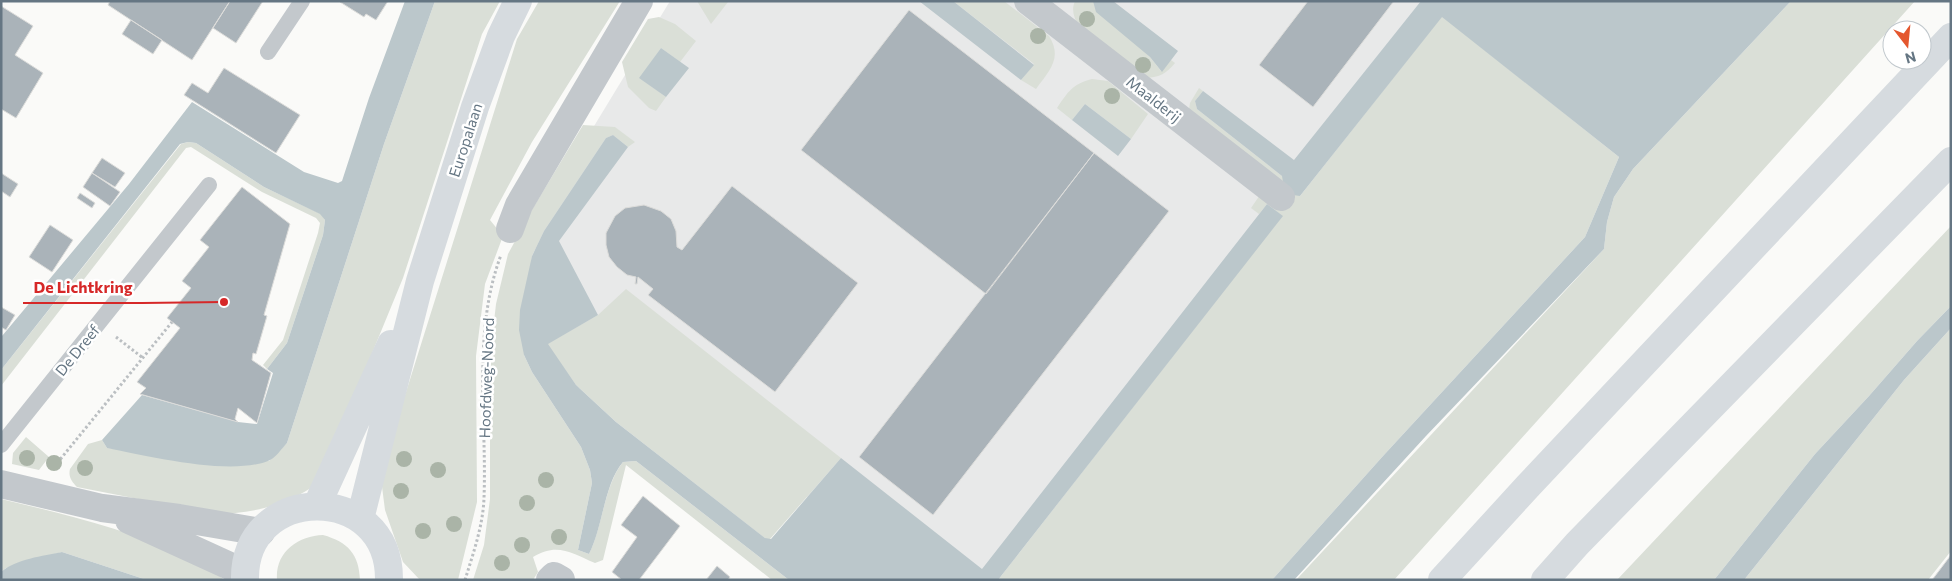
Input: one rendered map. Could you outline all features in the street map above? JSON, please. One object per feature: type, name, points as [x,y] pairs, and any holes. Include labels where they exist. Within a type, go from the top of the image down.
[{"type":"main road","name":"Europalaan","points":[[360,519],[420,281],[475,107],[501,36],[518,1]]},
{"type":"main road","points":[[1442,580],[1528,486],[1951,37]]},
{"type":"main road","points":[[1546,580],[1577,544],[1951,161]]},
{"type":"main road","name":"Europalaan","points":[[317,505],[420,281]]},
{"type":"main road","points":[[245,576],[253,544],[261,532],[280,515],[292,510],[317,505],[332,506],[346,511],[360,519],[373,532],[383,547],[387,558],[389,580]]},
{"type":"street","points":[[510,229],[519,205],[639,1]]},
{"type":"street","name":"Maalderij","points":[[1028,1],[1281,196]]},
{"type":"street","points":[[1,484],[102,508],[179,518],[261,532]]},
{"type":"street","points":[[102,508],[245,576]]},
{"type":"street","points":[[550,580],[554,576],[561,580]]},
{"type":"lane","points":[[268,52],[302,1]]},
{"type":"lane","name":"De Dreef","points":[[1,445],[209,185]]},
{"type":"path","name":"Hoofdweg-Noord","points":[[465,580],[476,547],[484,500],[483,357],[488,305],[499,259],[510,229]]},
{"type":"path","points":[[37,492],[58,462],[172,322]]},
{"type":"path","points":[[98,323],[143,358]]},
{"type":"shaded area","points":[[405,1],[435,1],[384,144],[287,443],[276,456],[271,460],[252,465],[211,466],[166,460],[107,448],[102,440],[142,395],[238,422],[257,424],[273,373],[267,369],[287,343],[323,235],[325,220],[320,214],[264,187],[196,143],[180,144],[1,370],[2,336],[129,184],[192,102],[304,172],[338,183],[342,181],[369,98]]},
{"type":"shaded area","points":[[435,1],[500,1],[482,34],[403,278],[319,482],[296,497],[270,507],[229,514],[215,514],[77,487],[71,479],[70,469],[88,444],[102,440],[107,448],[269,461],[287,443],[384,144]]},
{"type":"shaded area","points":[[539,1],[620,1],[532,142],[490,220],[503,236],[485,284],[476,356],[477,502],[458,580],[420,580],[403,562],[385,510],[381,479],[390,443],[517,39]]},
{"type":"shaded area","points":[[670,1],[1437,1],[978,580],[528,363],[537,220]]},
{"type":"shaded area","points":[[697,1],[728,1],[728,2],[711,24]]},
{"type":"shaded area","points":[[919,1],[953,1],[1034,65],[1021,80]]},
{"type":"shaded area","points":[[953,1],[1004,1],[1049,36],[1055,51],[1053,64],[1036,89],[1021,80],[1034,64]]},
{"type":"shaded area","points":[[1075,1],[1093,1],[1150,57],[1161,71],[1171,60],[1175,63],[1162,74],[1146,78],[1078,25],[1073,7]]},
{"type":"shaded area","points":[[1093,1],[1113,1],[1178,51],[1162,72],[1150,57],[1096,12]]},
{"type":"shaded area","points":[[1421,1],[1791,1],[1633,169],[1614,197],[1607,222],[1604,249],[1426,436],[1294,580],[1272,580],[1383,456],[1585,237],[1619,157],[1442,17],[1300,196],[1293,195],[1284,188],[1282,176],[1197,109],[1195,101],[1203,91],[1294,160]]},
{"type":"shaded area","points":[[1791,1],[1915,1],[1898,20],[1882,20],[1882,38],[1394,580],[1296,580],[1604,249],[1607,222],[1614,197],[1633,169]]},
{"type":"shaded area","points":[[1442,16],[1619,157],[1585,237],[1383,456],[1272,580],[998,580],[1282,216],[1267,204],[1259,214],[1251,208],[1271,179],[1189,109],[1190,103],[1199,88],[1203,91],[1195,101],[1197,109],[1282,176],[1300,196]]},
{"type":"shaded area","points":[[659,17],[675,24],[696,41],[680,62],[661,48],[640,78],[666,97],[656,111],[649,108],[628,87],[622,62],[648,19]]},
{"type":"shaded area","points":[[661,48],[689,68],[666,97],[639,78]]},
{"type":"shaded area","points":[[1092,79],[1108,81],[1148,114],[1131,139],[1085,104],[1072,120],[1057,108],[1071,89],[1080,83]]},
{"type":"shaded area","points":[[1085,104],[1131,139],[1118,156],[1072,120]]},
{"type":"shaded area","points":[[583,125],[615,127],[635,142],[628,147],[613,135],[606,138],[544,231],[532,256],[524,355],[532,372],[581,447],[590,470],[592,483],[578,550],[589,554],[617,471],[623,462],[636,461],[789,580],[772,580],[626,465],[603,560],[595,563],[572,553],[550,550],[533,557],[538,572],[533,580],[473,580],[484,545],[490,499],[490,357],[496,304],[508,254],[533,208]]},
{"type":"shaded area","points":[[613,135],[628,147],[559,241],[598,315],[548,344],[576,385],[616,422],[765,538],[771,539],[841,458],[982,569],[1267,204],[1283,216],[998,580],[789,580],[636,461],[623,462],[617,471],[589,554],[578,550],[592,483],[590,470],[581,447],[532,372],[524,355],[519,330],[520,310],[532,256],[544,231],[606,138]]},
{"type":"shaded area","points":[[188,142],[196,143],[264,187],[321,214],[325,220],[323,235],[287,343],[267,369],[263,365],[283,340],[320,223],[316,218],[262,192],[191,147],[186,148],[1,386],[1,370],[181,144]]},
{"type":"shaded area","points":[[1951,226],[1951,306],[1815,454],[1714,580],[1617,580]]},
{"type":"shaded area","points":[[626,289],[841,458],[770,539],[766,539],[616,422],[576,385],[547,344],[598,315]]},
{"type":"shaded area","points":[[1951,306],[1951,328],[1904,380],[1744,580],[1714,580],[1815,454]]},
{"type":"shaded area","points":[[1951,328],[1951,551],[1928,580],[1744,580],[1904,380]]},
{"type":"shaded area","points":[[26,437],[49,457],[39,470],[12,464],[13,453]]},
{"type":"shaded area","points":[[1,499],[72,517],[141,538],[201,564],[224,580],[147,580],[62,552],[6,568],[1,572]]},
{"type":"shaded area","points":[[323,535],[339,541],[350,550],[357,563],[360,580],[277,580],[277,570],[280,561],[290,547],[305,539]]},
{"type":"shaded area","points":[[62,552],[147,580],[1,580],[1,572],[14,564]]},
{"type":"building","points":[[110,1],[230,1],[192,60],[108,5]]},
{"type":"building","points":[[230,1],[263,1],[236,43],[213,28]]},
{"type":"building","points":[[388,1],[376,20],[366,14],[364,17],[340,2]]},
{"type":"building","points":[[1308,1],[1394,1],[1313,107],[1259,65]]},
{"type":"building","points":[[1,6],[33,26],[15,55],[43,73],[16,118],[1,109]]},
{"type":"building","points":[[909,10],[1094,153],[986,294],[801,150]]},
{"type":"building","points":[[131,20],[162,40],[153,54],[122,34]]},
{"type":"building","points":[[224,68],[300,115],[276,153],[184,95],[192,83],[208,93]]},
{"type":"building","points":[[1094,153],[1169,211],[933,515],[859,457]]},
{"type":"building","points":[[102,158],[125,173],[115,187],[92,173]]},
{"type":"building","points":[[1,173],[18,184],[10,197],[1,191]]},
{"type":"building","points":[[92,173],[120,192],[110,206],[83,187]]},
{"type":"building","points":[[732,186],[858,283],[775,392],[648,295],[653,289],[638,277],[637,284],[635,284],[636,277],[627,275],[617,267],[609,257],[606,245],[606,233],[615,216],[625,208],[644,205],[661,211],[671,219],[676,231],[677,247],[682,250]]},
{"type":"building","points":[[242,187],[290,224],[264,315],[267,316],[256,354],[253,353],[252,360],[271,373],[257,423],[238,408],[235,419],[238,422],[140,394],[146,388],[137,382],[180,328],[167,318],[191,288],[182,281],[209,247],[200,240]]},
{"type":"building","points":[[80,193],[95,203],[92,208],[77,198]]},
{"type":"building","points":[[50,225],[73,240],[52,272],[29,257]]},
{"type":"building","points":[[1,307],[15,315],[6,330],[1,327]]},
{"type":"building","points":[[643,496],[680,526],[639,580],[622,580],[612,572],[637,537],[621,525]]},
{"type":"building","points":[[1951,555],[1951,580],[1932,580]]},
{"type":"building","points":[[717,566],[730,577],[728,580],[706,580]]},
{"type":"place","name":"De Lichtkring","points":[[224,302]]}]
